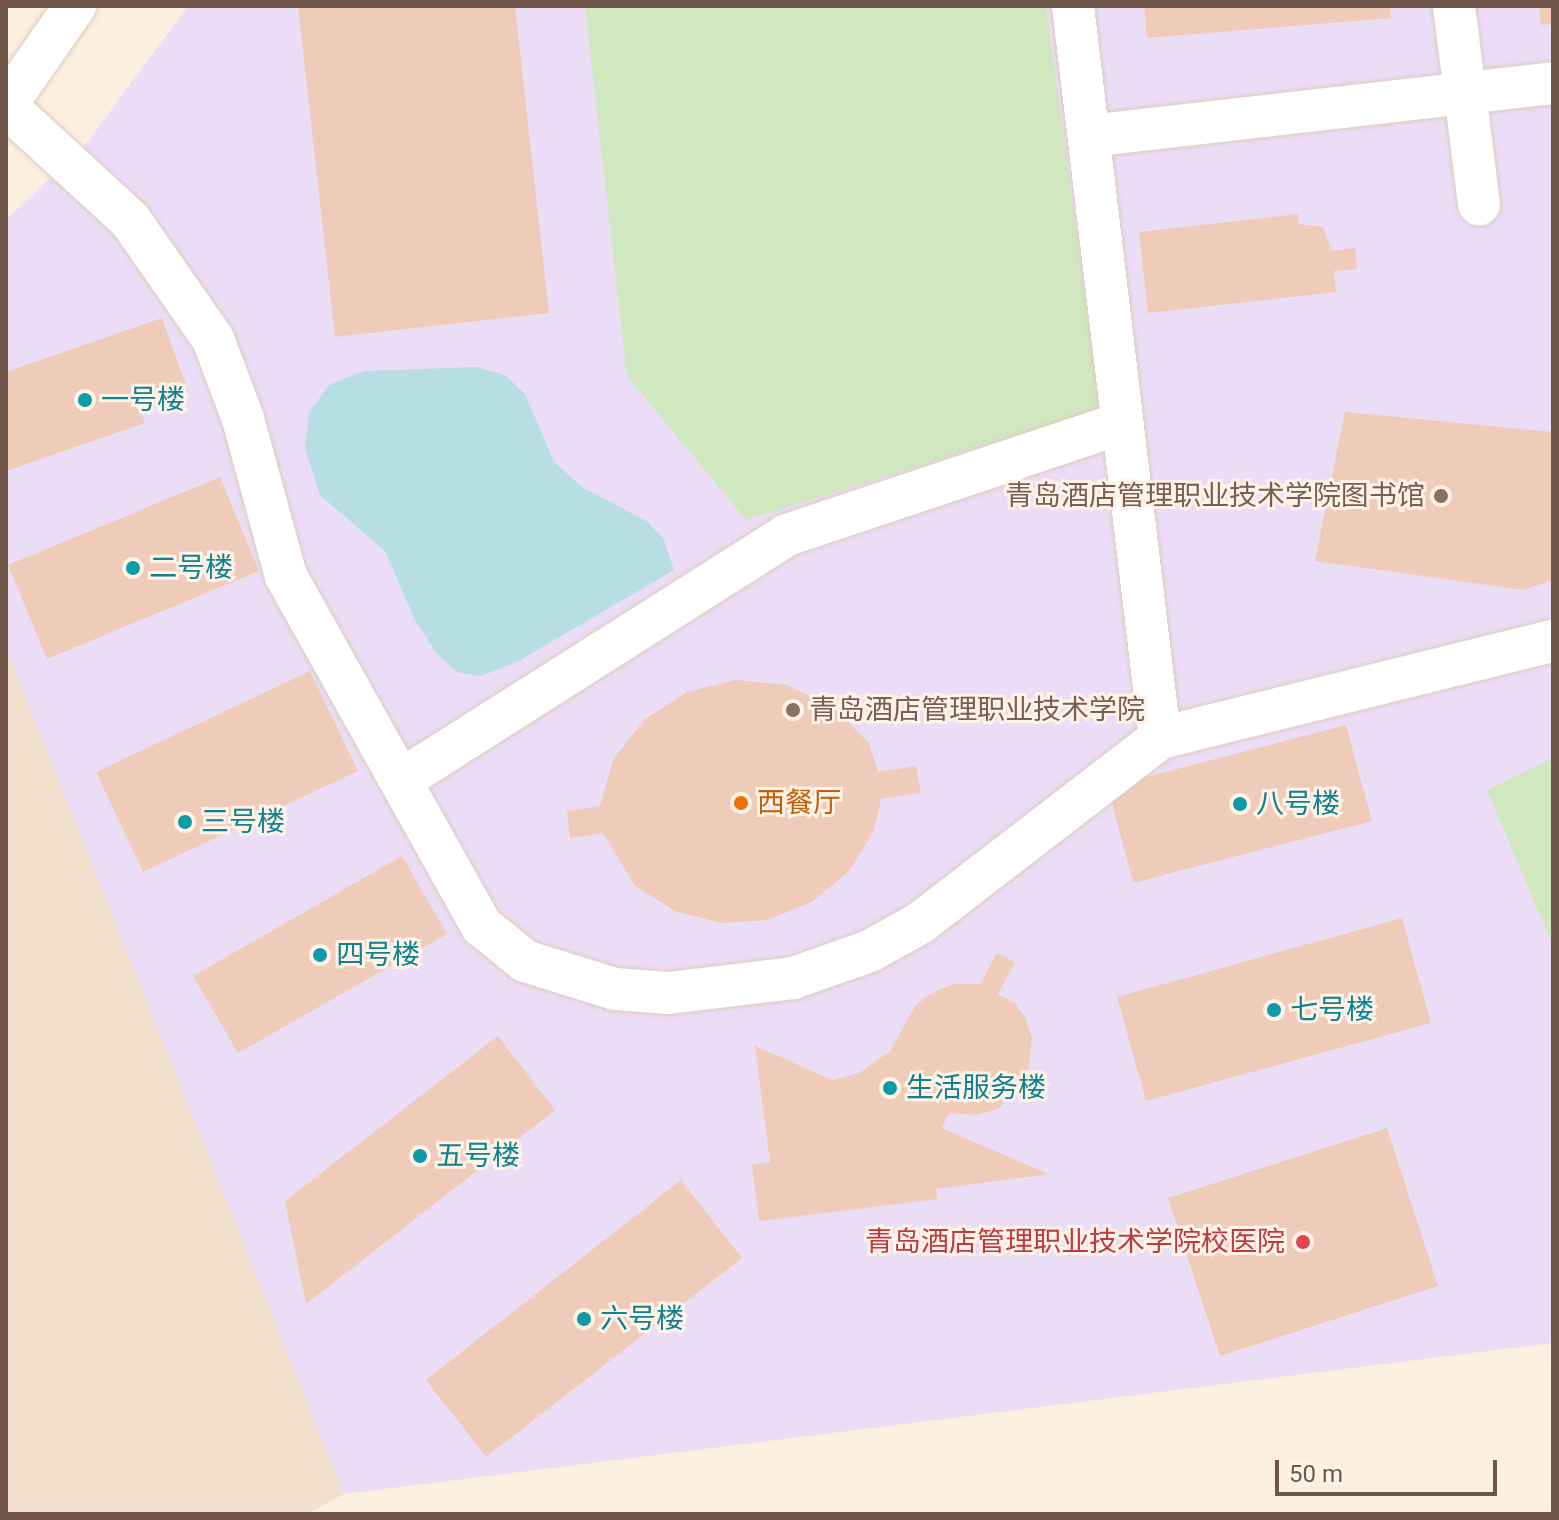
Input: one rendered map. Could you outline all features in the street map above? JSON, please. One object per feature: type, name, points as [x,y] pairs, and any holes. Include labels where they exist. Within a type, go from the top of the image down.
[{"type":"street","points":[[75,6],[6,106],[130,220],[213,339],[243,419],[286,576],[482,926],[525,961],[615,989],[668,993],[793,978],[870,951],[920,923],[1160,738],[1553,641]]},
{"type":"street","points":[[1073,6],[1160,738]]},
{"type":"street","points":[[1454,6],[1479,204]]},
{"type":"street","points":[[1089,136],[1553,83]]},
{"type":"street","points":[[401,780],[787,535],[1122,423]]},
{"type":"shaded area","name":"青岛酒店管理职业技术学院","points":[[188,6],[1553,6],[1553,1343],[344,1494],[6,648],[6,220],[87,143]]},
{"type":"shaded area","points":[[6,648],[344,1494],[307,1514],[6,1514]]},
{"type":"green space","points":[[585,6],[1046,6],[1100,409],[746,520],[627,376]]},
{"type":"green space","points":[[1553,758],[1553,946],[1487,790]]},
{"type":"water","points":[[476,367],[505,375],[525,394],[554,462],[582,487],[648,522],[664,540],[674,570],[517,662],[481,676],[457,672],[437,654],[415,620],[385,551],[320,495],[305,448],[309,413],[329,385],[364,371]]},
{"type":"building","points":[[298,6],[515,6],[549,313],[335,337]]},
{"type":"building","points":[[1144,6],[1390,6],[1391,18],[1147,38]]},
{"type":"building","points":[[1539,6],[1553,6],[1553,24],[1541,25]]},
{"type":"building","points":[[1298,214],[1299,224],[1323,227],[1332,251],[1355,248],[1357,269],[1334,271],[1336,292],[1148,313],[1139,232]]},
{"type":"building","name":"一号楼","points":[[162,318],[188,391],[139,408],[145,423],[6,471],[6,372]]},
{"type":"building","name":"青岛酒店管理职业技术学院图书馆","points":[[1345,412],[1553,432],[1553,580],[1524,590],[1315,561]]},
{"type":"building","name":"二号楼","points":[[220,477],[259,571],[47,659],[8,565]]},
{"type":"building","name":"三号楼","points":[[310,671],[358,771],[143,872],[96,772]]},
{"type":"building","name":"西餐厅","points":[[736,680],[787,685],[833,707],[869,743],[878,772],[916,766],[921,793],[881,799],[874,831],[849,871],[812,902],[768,920],[721,923],[675,911],[635,886],[603,833],[570,838],[567,811],[600,806],[613,760],[644,720],[687,692]]},
{"type":"building","name":"八号楼","points":[[1346,725],[1372,821],[1133,883],[1108,787]]},
{"type":"building","name":"四号楼","points":[[402,856],[447,934],[238,1053],[193,976]]},
{"type":"building","name":"七号楼","points":[[1402,918],[1431,1023],[1146,1101],[1117,997]]},
{"type":"building","name":"生活服务楼","points":[[997,953],[1015,962],[998,994],[1014,1002],[1026,1019],[1032,1039],[1027,1079],[998,1109],[976,1115],[949,1113],[942,1128],[1049,1174],[936,1189],[937,1199],[759,1221],[752,1165],[770,1162],[755,1046],[832,1080],[859,1073],[890,1051],[915,1006],[933,992],[954,984],[980,984]]},
{"type":"building","name":"五号楼","points":[[498,1036],[555,1110],[306,1304],[285,1201]]},
{"type":"building","name":"青岛酒店管理职业技术学院校医院","points":[[1387,1128],[1438,1286],[1220,1356],[1168,1198]]},
{"type":"building","name":"六号楼","points":[[681,1180],[742,1258],[486,1457],[426,1380]]},
{"type":"place","name":"一号楼","points":[[85,400]]},
{"type":"place","name":"青岛酒店管理职业技术学院图书馆","points":[[1441,496]]},
{"type":"place","name":"二号楼","points":[[133,568]]},
{"type":"place","name":"青岛酒店管理职业技术学院","points":[[793,710]]},
{"type":"place","name":"西餐厅","points":[[741,803]]},
{"type":"place","name":"八号楼","points":[[1240,804]]},
{"type":"place","name":"三号楼","points":[[185,822]]},
{"type":"place","name":"四号楼","points":[[320,955]]},
{"type":"place","name":"七号楼","points":[[1274,1010]]},
{"type":"place","name":"生活服务楼","points":[[890,1088]]},
{"type":"place","name":"五号楼","points":[[420,1156]]},
{"type":"place","name":"青岛酒店管理职业技术学院校医院","points":[[1303,1242]]},
{"type":"place","name":"六号楼","points":[[584,1319]]}]
